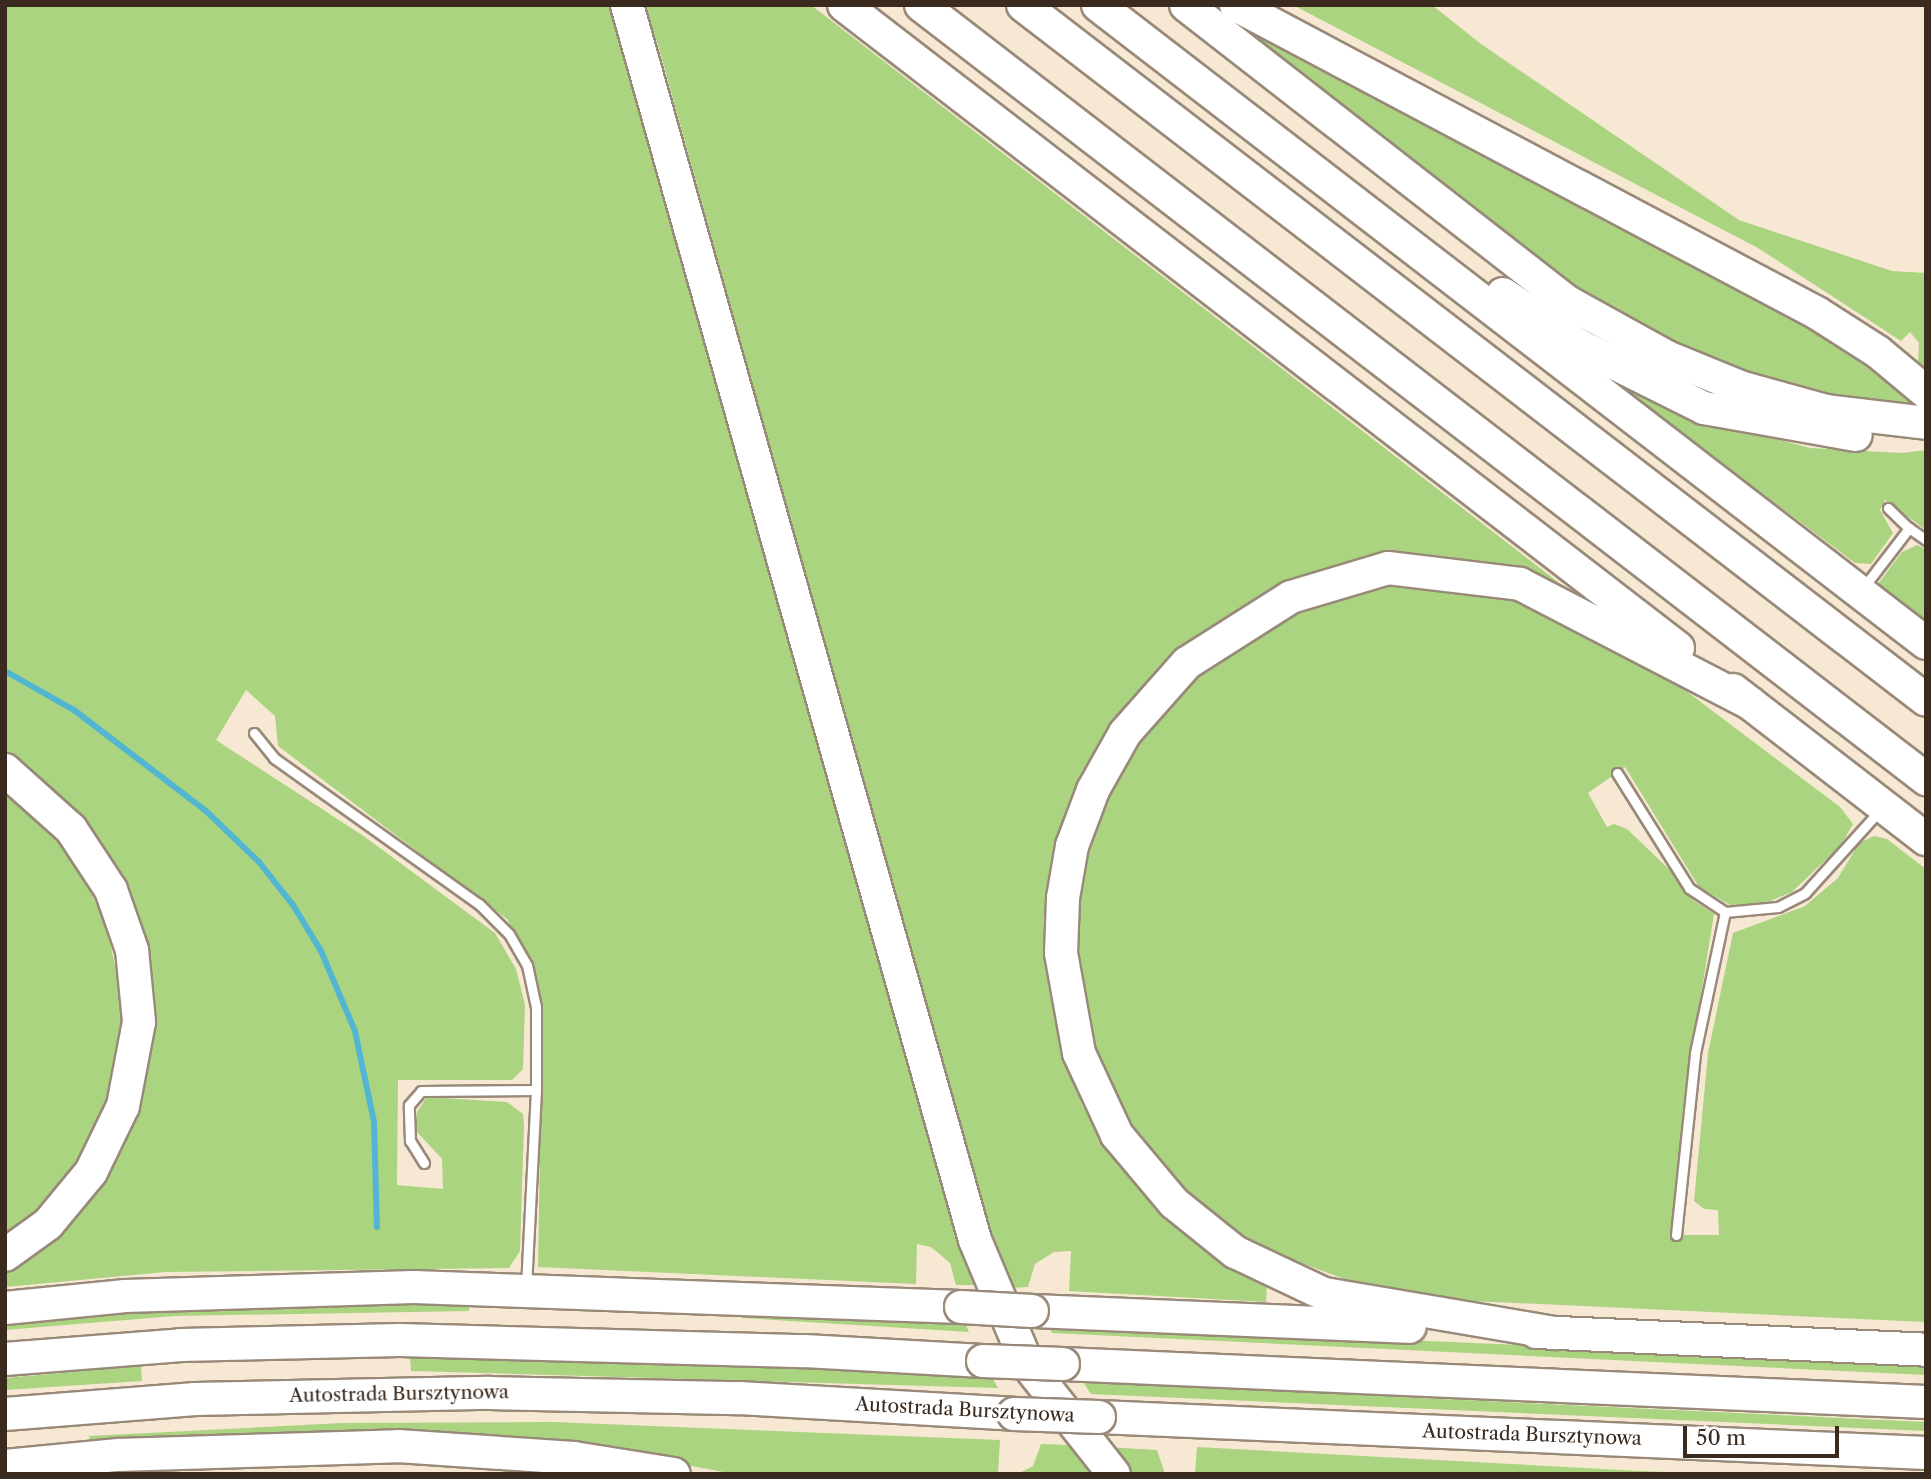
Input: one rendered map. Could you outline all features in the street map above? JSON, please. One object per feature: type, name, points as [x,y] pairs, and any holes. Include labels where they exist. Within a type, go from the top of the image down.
[{"type":"highway","points":[[627,5],[975,1240],[1027,1364],[1114,1474]]},
{"type":"highway","points":[[844,5],[1926,839]]},
{"type":"highway","points":[[921,5],[1926,779]]},
{"type":"highway","points":[[1023,5],[1926,700]]},
{"type":"highway","points":[[1098,5],[1926,643]]},
{"type":"highway","points":[[1186,5],[1566,301],[1667,358],[1743,388],[1826,411],[1926,423]]},
{"type":"highway","points":[[1236,5],[1817,313],[1919,386]]},
{"type":"highway","points":[[1339,191],[1580,346],[1704,408],[1838,434],[1926,437]]},
{"type":"highway","points":[[1555,1333],[1324,1293],[1236,1252],[1191,1219],[1151,1180],[1103,1112],[1070,1020],[1060,927],[1076,832],[1105,764],[1125,733],[1187,663],[1291,597],[1388,568],[1520,584],[1750,703]]},
{"type":"highway","points":[[5,770],[71,829],[111,890],[132,950],[139,1022],[123,1106],[91,1172],[47,1224],[5,1255]]},
{"type":"highway","points":[[5,1308],[125,1296],[274,1290],[526,1288],[1926,1350]]},
{"type":"highway","points":[[5,1359],[194,1345],[400,1340],[805,1351],[1926,1402]]},
{"type":"highway","name":"Autostrada Bursztynowa","points":[[5,1414],[195,1399],[436,1393],[739,1398],[1014,1414],[1926,1453]]},
{"type":"highway","points":[[5,1466],[118,1455],[311,1446],[484,1449],[674,1474]]},
{"type":"highway","points":[[202,1474],[311,1446]]},
{"type":"lane","points":[[1888,508],[1926,540]]},
{"type":"lane","points":[[1860,592],[1909,528]]},
{"type":"lane","points":[[254,733],[274,758],[479,904],[509,934],[527,965],[536,1007],[536,1090],[526,1288]]},
{"type":"lane","points":[[1617,773],[1689,888],[1725,912],[1778,907],[1805,893],[1883,806]]},
{"type":"lane","points":[[1676,1235],[1695,1053],[1725,912]]},
{"type":"lane","points":[[424,1163],[410,1141],[409,1117],[409,1105],[421,1091],[536,1090]]},
{"type":"green space","points":[[5,5],[613,5],[947,1198],[978,1285],[956,1285],[950,1263],[931,1247],[917,1244],[916,1284],[538,1267],[542,1029],[535,970],[507,919],[278,746],[275,716],[246,690],[216,740],[365,837],[495,933],[516,969],[525,1005],[523,1069],[512,1080],[398,1080],[397,1185],[443,1189],[442,1159],[415,1130],[417,1112],[427,1097],[507,1102],[523,1114],[520,1251],[509,1268],[166,1272],[5,1287],[5,1266],[102,1172],[141,946],[5,758]]},
{"type":"green space","points":[[643,5],[811,5],[1567,589],[1499,570],[1336,570],[1121,714],[1047,956],[1058,1033],[1082,1105],[1118,1163],[1160,1210],[1267,1284],[1266,1302],[1069,1291],[1071,1251],[1054,1252],[1035,1264],[1028,1287],[1010,1288],[970,1164],[658,45]]},
{"type":"green space","points":[[1199,5],[1214,5],[1255,26],[1818,327],[1877,368],[1921,408],[1809,393],[1679,351],[1554,276]]},
{"type":"green space","points":[[1293,5],[1432,5],[1481,44],[1739,220],[1892,271],[1926,273],[1926,368],[1918,361],[1919,343],[1910,332],[1901,341],[1758,248]]},
{"type":"green space","points":[[1628,385],[1731,427],[1810,448],[1902,453],[1926,450],[1926,530],[1885,500],[1880,510],[1893,533],[1871,564],[1855,563],[1626,391]]},
{"type":"green space","points":[[1917,545],[1926,549],[1926,621],[1878,584],[1902,552]]},
{"type":"green space","points":[[1433,585],[1498,591],[1633,651],[1840,807],[1853,824],[1841,845],[1792,892],[1763,904],[1732,906],[1699,887],[1625,767],[1588,793],[1607,827],[1614,824],[1627,829],[1671,871],[1693,900],[1714,914],[1689,1070],[1671,1235],[1719,1235],[1718,1210],[1704,1209],[1694,1201],[1708,1053],[1733,933],[1805,906],[1838,878],[1859,843],[1874,836],[1887,839],[1926,869],[1926,1322],[1430,1299],[1347,1280],[1264,1249],[1188,1198],[1141,1146],[1109,1098],[1081,1024],[1069,936],[1083,848],[1136,733],[1184,679],[1274,621],[1334,596],[1383,587]]},
{"type":"green space","points":[[5,791],[30,808],[71,853],[106,923],[123,1004],[119,1068],[98,1133],[65,1190],[5,1241]]},
{"type":"green space","points":[[470,1301],[469,1311],[174,1316],[5,1330],[5,1321],[173,1307]]},
{"type":"green space","points":[[741,1309],[965,1323],[969,1332],[742,1318]]},
{"type":"green space","points":[[1048,1325],[1926,1362],[1926,1375],[1052,1333]]},
{"type":"green space","points":[[410,1358],[573,1359],[992,1377],[998,1388],[411,1371]]},
{"type":"green space","points":[[141,1366],[142,1381],[5,1390],[5,1378]]},
{"type":"green space","points":[[1083,1382],[1926,1422],[1926,1431],[1091,1394]]},
{"type":"green space","points":[[554,1422],[1000,1440],[998,1474],[734,1474],[575,1444],[90,1441],[89,1436],[342,1423]]},
{"type":"green space","points":[[1041,1444],[1070,1445],[1092,1474],[1018,1474],[1033,1466]]},
{"type":"green space","points":[[1105,1447],[1157,1450],[1165,1474],[1130,1474]]},
{"type":"green space","points":[[1197,1447],[1640,1471],[1716,1474],[1195,1474]]},
{"type":"waterway","points":[[5,671],[74,710],[206,811],[259,862],[293,905],[321,951],[355,1031],[374,1122],[377,1227]]}]
